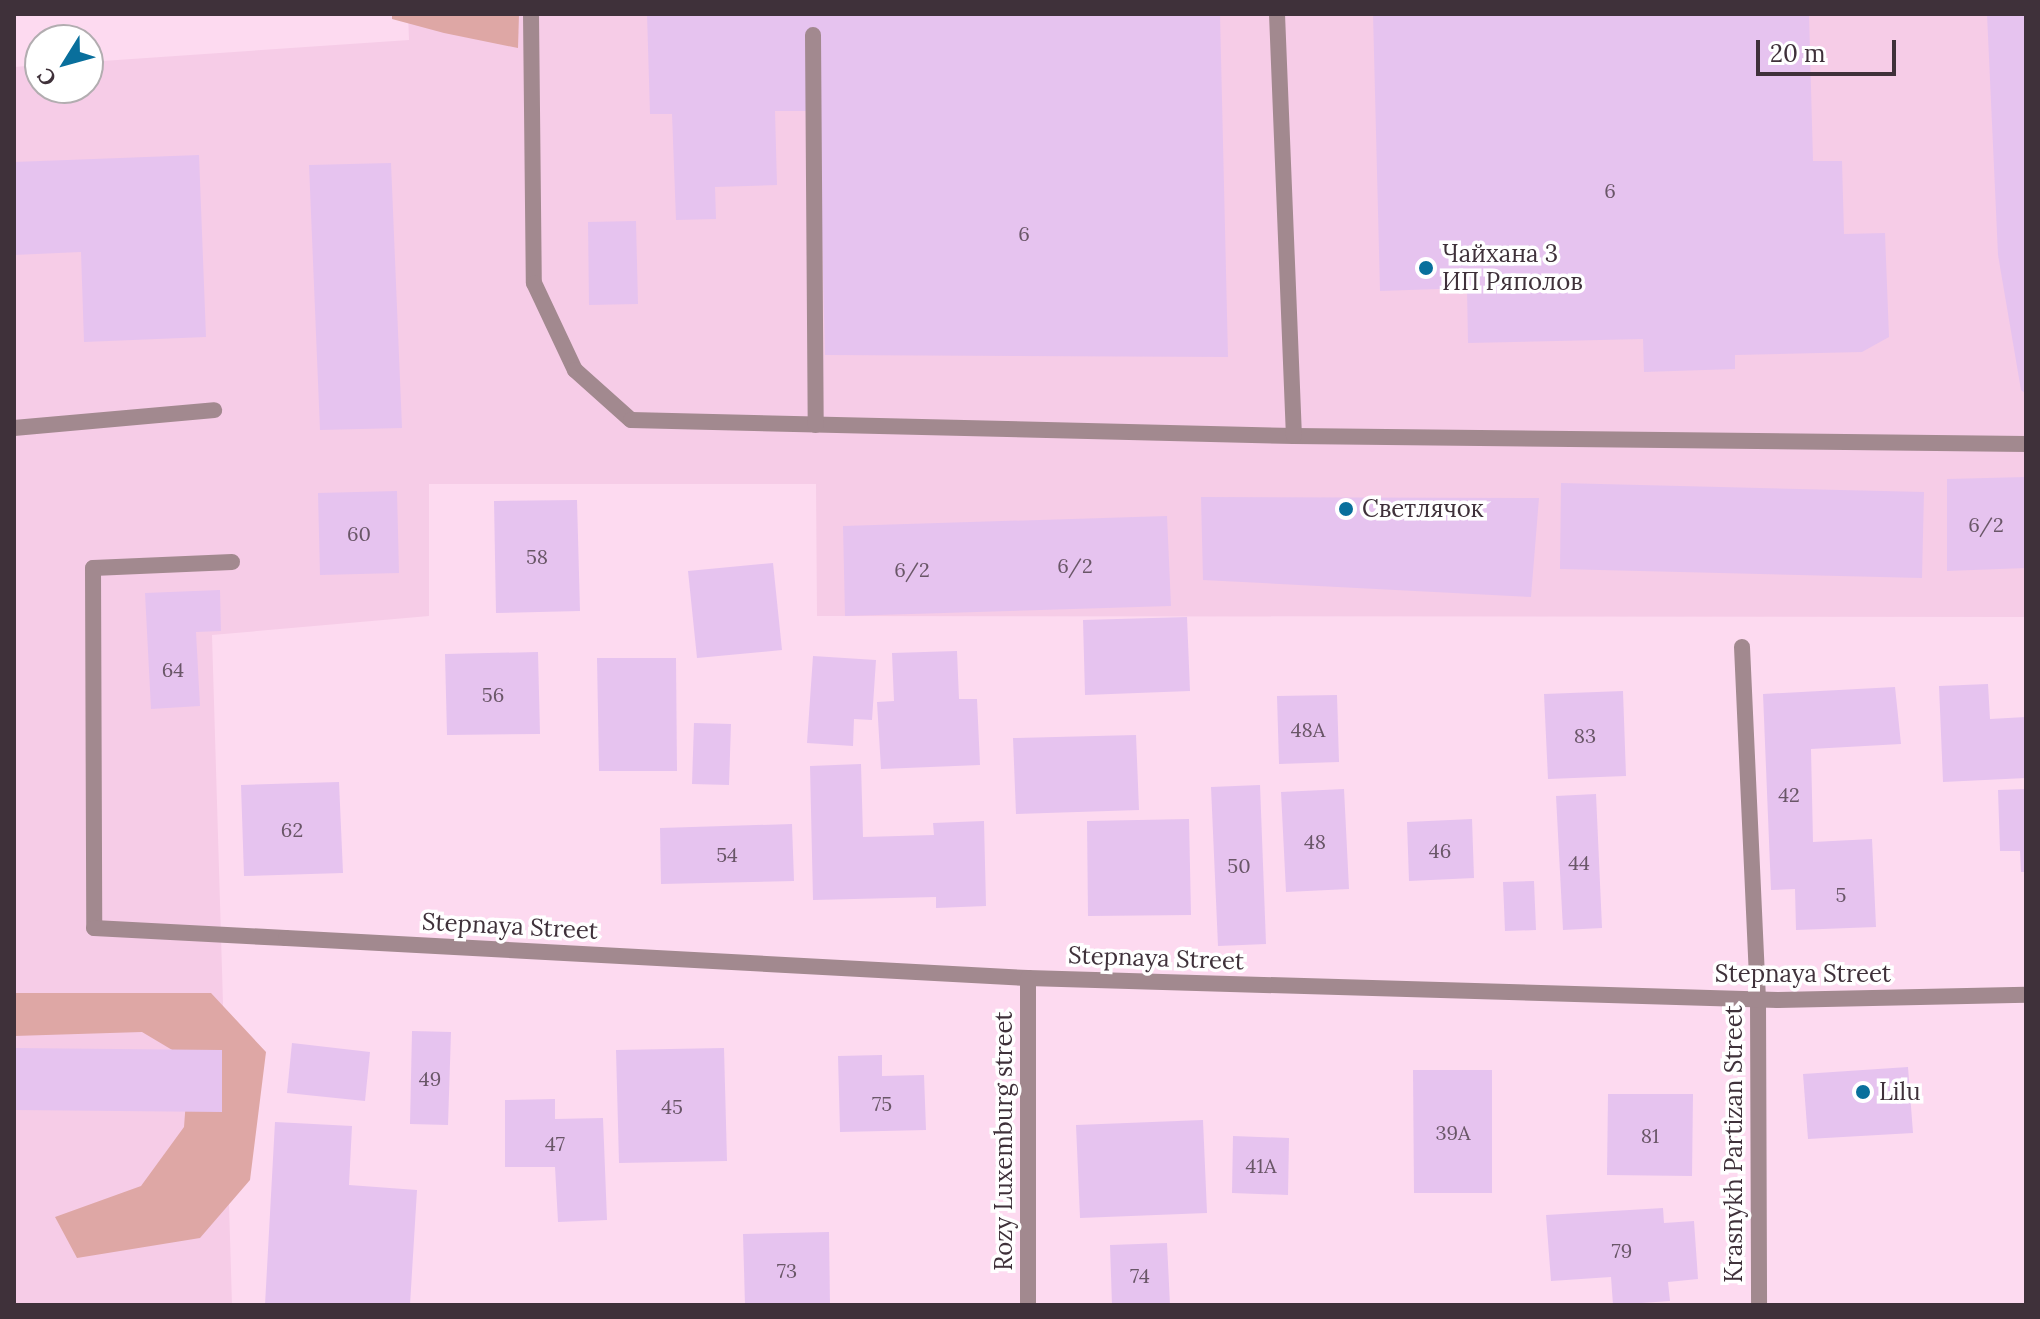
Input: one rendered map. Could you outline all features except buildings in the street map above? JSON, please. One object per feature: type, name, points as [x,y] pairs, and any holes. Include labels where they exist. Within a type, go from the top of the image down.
[{"type":"street","points":[[531,14],[534,283],[575,370],[631,420],[1294,436],[2026,444]]},
{"type":"street","points":[[1277,14],[1294,436]]},
{"type":"street","points":[[813,35],[816,425]]},
{"type":"street","points":[[14,428],[214,410]]},
{"type":"street","name":"Stepnaya Street","points":[[232,562],[93,568],[94,928],[1028,978],[1758,1000],[2026,995]]},
{"type":"street","name":"Krasnykh Partizan Street","points":[[1742,647],[1758,1000],[1759,1305]]},
{"type":"street","name":"Rozy Luxemburg street","points":[[1028,978],[1028,1305]]},
{"type":"shaded area","points":[[392,14],[519,14],[518,48],[392,19]]},
{"type":"shaded area","points":[[408,14],[2026,14],[2026,617],[817,616],[816,484],[429,484],[429,616],[212,635],[232,1305],[14,1305],[14,67],[24,66],[24,104],[104,104],[104,61],[409,40]]},
{"type":"shaded area","points":[[14,993],[211,993],[266,1052],[250,1180],[200,1238],[77,1258],[55,1217],[141,1186],[184,1127],[189,1060],[142,1032],[14,1036]]},
{"type":"place","name":"Чайхана 3 ИП Ряполов","points":[[1426,268]]},
{"type":"place","name":"Светлячок","points":[[1346,509]]},
{"type":"place","name":"Lilu","points":[[1863,1092]]}]
